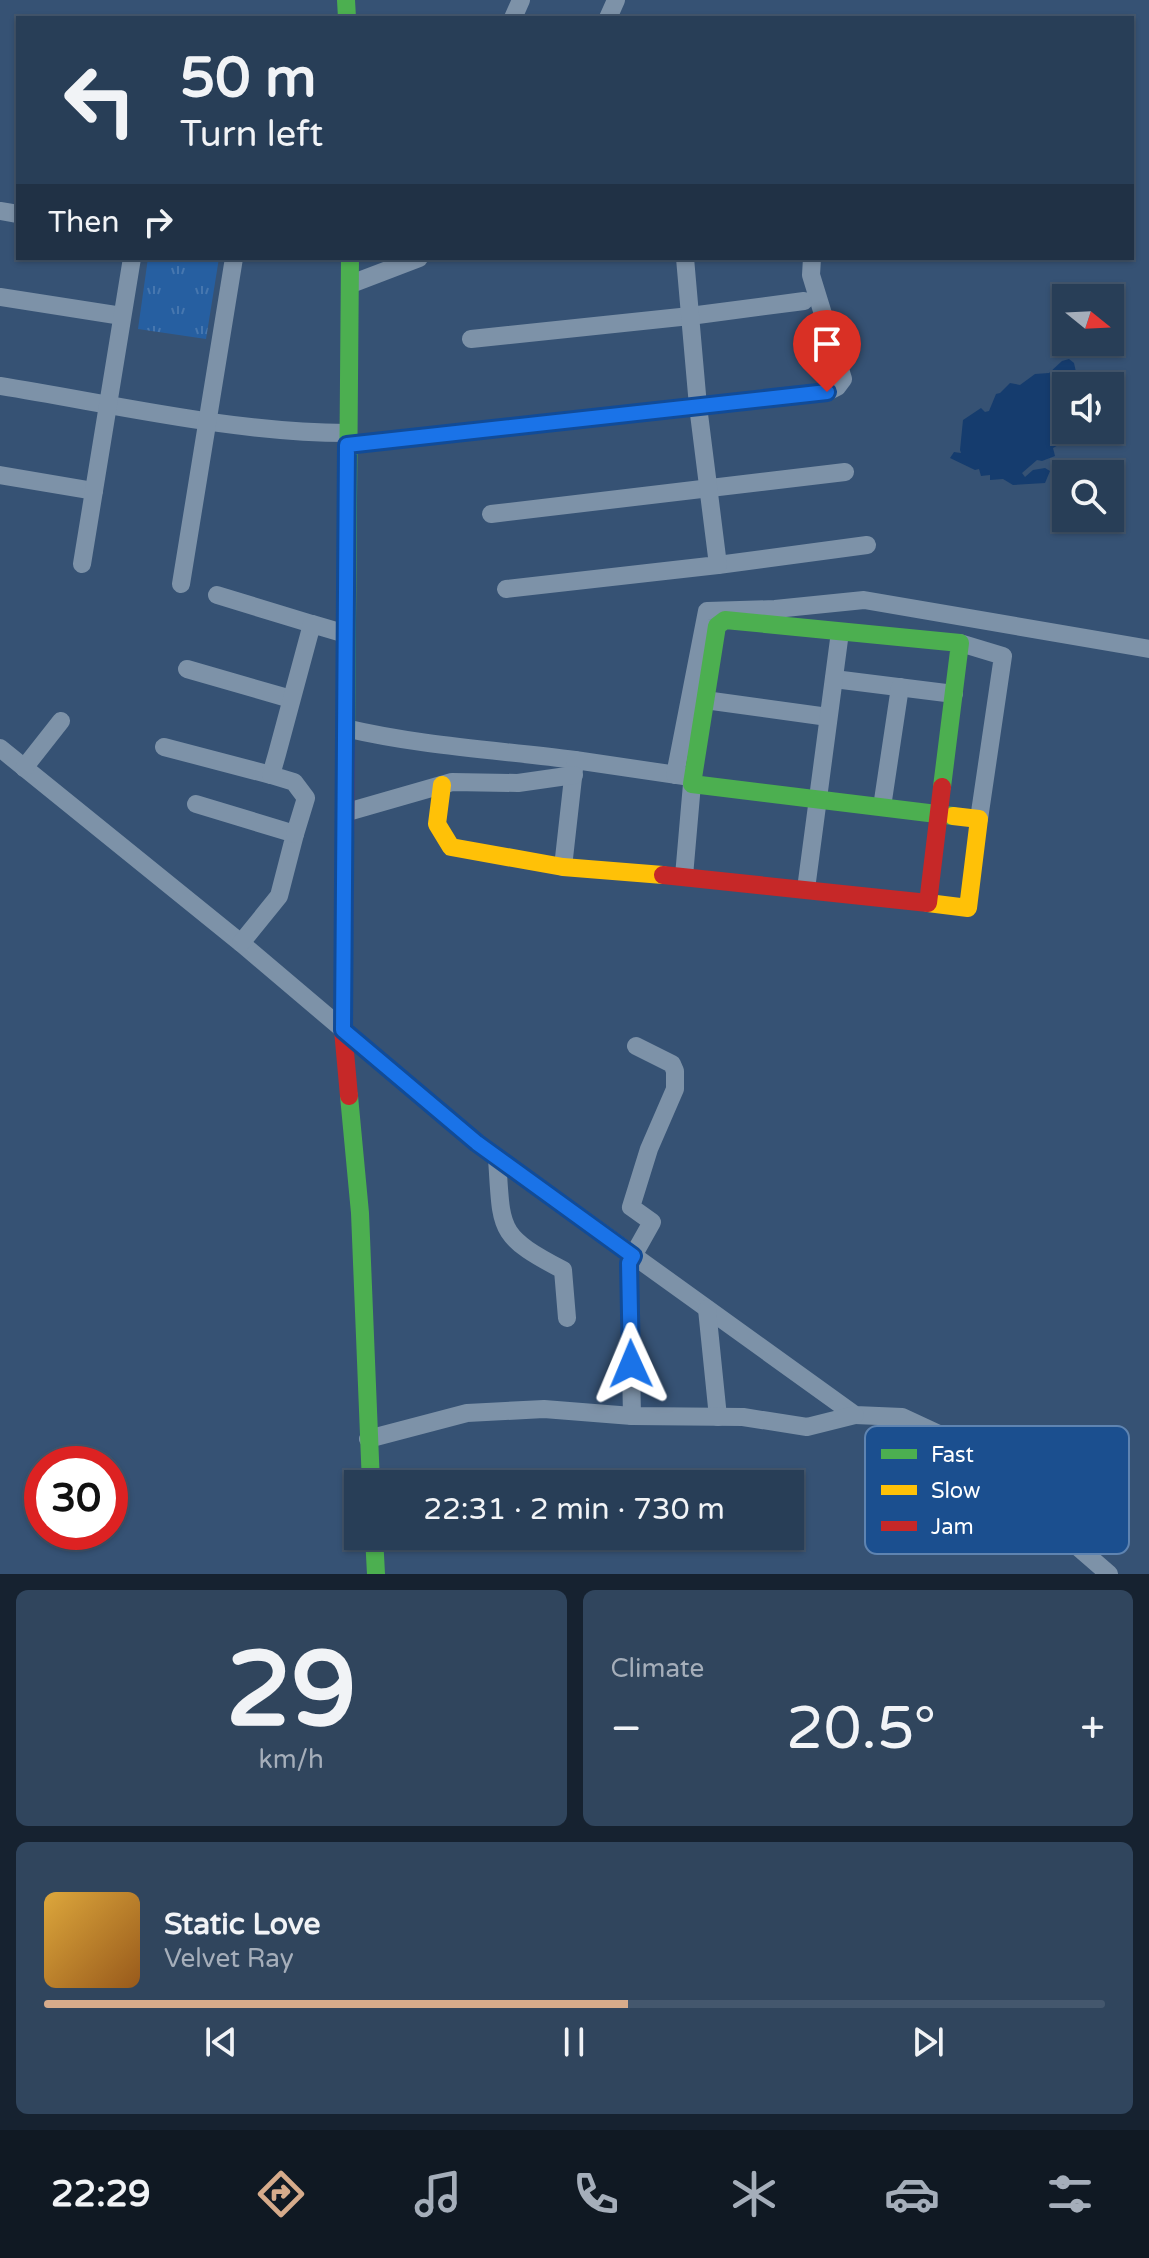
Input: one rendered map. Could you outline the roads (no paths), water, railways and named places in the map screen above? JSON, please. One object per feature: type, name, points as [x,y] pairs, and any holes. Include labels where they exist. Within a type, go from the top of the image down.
[{"type":"street","points":[[82,564],[132,260]]},
{"type":"street","points":[[181,584],[234,260]]},
{"type":"street","points":[[350,260],[343,1030],[360,1213],[370,1470]]},
{"type":"street","points":[[351,284],[414,260]]},
{"type":"street","points":[[685,260],[698,406],[718,565]]},
{"type":"street","points":[[0,386],[209,421],[347,439],[827,392],[837,387],[843,379],[811,275],[812,260]]},
{"type":"street","points":[[0,297],[122,316]]},
{"type":"street","points":[[471,339],[804,301]]},
{"type":"street","points":[[491,514],[845,472]]},
{"type":"street","points":[[0,475],[94,491]]},
{"type":"street","points":[[506,589],[867,545]]},
{"type":"street","points":[[217,595],[346,634]]},
{"type":"street","points":[[684,876],[686,779],[707,611],[775,609],[864,600],[1149,649]]},
{"type":"street","points":[[442,785],[437,824],[451,847],[563,867],[684,876],[968,908],[1003,656],[960,643],[725,620],[717,626],[705,700],[686,779]]},
{"type":"street","points":[[271,775],[312,624]]},
{"type":"street","points":[[806,889],[840,632]]},
{"type":"street","points":[[928,903],[960,643]]},
{"type":"street","points":[[187,669],[291,699]]},
{"type":"street","points":[[834,679],[954,694]]},
{"type":"street","points":[[882,807],[900,687]]},
{"type":"street","points":[[705,700],[828,717]]},
{"type":"street","points":[[24,768],[61,721]]},
{"type":"street","points":[[345,728],[382,737],[575,768],[686,779],[979,819]]},
{"type":"street","points":[[164,747],[294,782],[306,798],[279,896],[241,943]]},
{"type":"street","points":[[0,748],[241,943],[497,1158],[855,1415]]},
{"type":"street","points":[[344,813],[452,782],[518,783],[575,768]]},
{"type":"street","points":[[563,867],[575,768]]},
{"type":"street","points":[[196,804],[295,834]]},
{"type":"street","points":[[632,1416],[629,1263],[652,1222],[631,1207],[649,1149],[675,1089],[672,1064],[636,1046]]},
{"type":"street","points":[[497,1158],[501,1221],[512,1238],[563,1270],[567,1318]]},
{"type":"street","points":[[707,1309],[718,1417]]},
{"type":"street","points":[[368,1439],[467,1413],[544,1409],[632,1416],[743,1417],[807,1427],[855,1415],[902,1417],[921,1426]]},
{"type":"street","points":[[375,1550],[376,1574]]},
{"type":"street","points":[[1086,1554],[1109,1574]]}]
